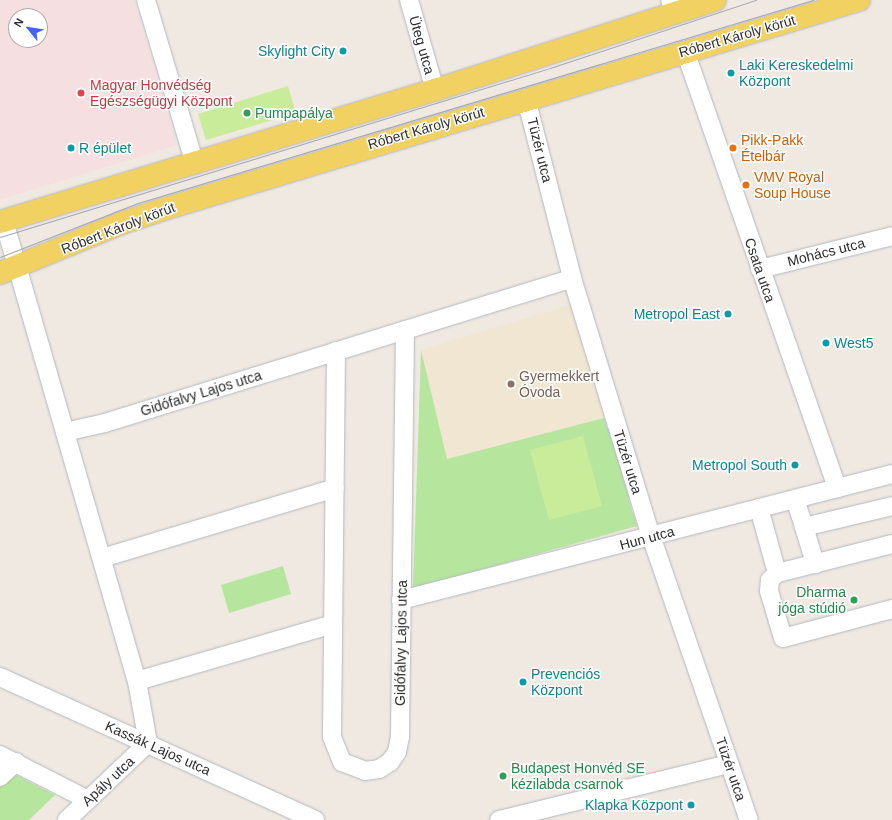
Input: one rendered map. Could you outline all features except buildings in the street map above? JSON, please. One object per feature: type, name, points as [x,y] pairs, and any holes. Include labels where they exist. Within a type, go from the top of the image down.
[{"type":"main road","points":[[2,222],[435,90],[672,7],[715,0]]},
{"type":"main road","name":"Róbert Károly körút","points":[[9,270],[122,223],[161,210],[685,51],[859,0]]},
{"type":"street","points":[[146,0],[195,164]]},
{"type":"street","name":"Üteg utca","points":[[409,0],[435,90]]},
{"type":"street","name":"Csata utca","points":[[685,51],[837,488]]},
{"type":"street","name":"Tüzér utca","points":[[521,101],[530,110],[572,278],[651,536],[749,820]]},
{"type":"street","points":[[2,222],[9,270],[66,432],[137,681],[148,743]]},
{"type":"street","name":"Mohács utca","points":[[760,269],[892,236]]},
{"type":"street","name":"Gidófalvy Lajos utca","points":[[66,432],[105,422],[572,278]]},
{"type":"street","name":"Gidófalvy Lajos utca","points":[[336,351],[332,737],[342,762],[364,771],[379,768],[390,762],[397,752],[400,737],[405,330]]},
{"type":"street","name":"Hun utca","points":[[401,600],[892,474]]},
{"type":"street","points":[[102,558],[335,488]]},
{"type":"street","points":[[795,500],[815,564]]},
{"type":"street","points":[[804,527],[892,506]]},
{"type":"street","points":[[759,508],[777,573]]},
{"type":"street","points":[[892,544],[777,573],[770,580],[769,591],[783,638],[892,610]]},
{"type":"street","points":[[137,681],[333,624]]},
{"type":"street","name":"Kassák Lajos utca","points":[[0,677],[148,743],[314,820]]},
{"type":"street","name":"Apály utca","points":[[67,820],[148,743]]},
{"type":"street","points":[[0,777],[8,758],[88,800]]},
{"type":"street","points":[[499,820],[729,764]]},
{"type":"shaded area","name":"Magyar Honvédség Egészségügyi Központ","points":[[0,0],[134,0],[177,145],[0,200]]},
{"type":"shaded area","name":"Gyermekkert Óvoda","points":[[570,305],[604,418],[447,459],[421,350]]},
{"type":"green space","name":"Pumpapálya","points":[[288,86],[296,113],[206,140],[198,114]]},
{"type":"green space","points":[[421,350],[447,459],[604,418],[607,428],[612,427],[634,496],[628,498],[637,526],[413,589]]},
{"type":"green space","points":[[583,436],[602,506],[549,520],[530,450]]},
{"type":"green space","points":[[283,566],[291,594],[229,613],[221,585]]},
{"type":"green space","points":[[10,772],[55,795],[29,820],[0,820],[0,782]]},
{"type":"tram line","points":[[0,237],[550,68],[756,0]]},
{"type":"tram line","points":[[0,257],[138,203],[813,0]]},
{"type":"place","name":"Skylight City","points":[[343,51]]},
{"type":"place","name":"Laki Kereskedelmi Központ","points":[[731,73]]},
{"type":"place","name":"Magyar Honvédség Egészségügyi Központ","points":[[81,93]]},
{"type":"place","name":"Pumpapálya","points":[[247,113]]},
{"type":"place","name":"R épület","points":[[71,148]]},
{"type":"place","name":"Pikk-Pakk Ételbár","points":[[733,148]]},
{"type":"place","name":"VMV Royal Soup House","points":[[746,185]]},
{"type":"place","name":"Metropol East","points":[[728,314]]},
{"type":"place","name":"West5","points":[[826,343]]},
{"type":"place","name":"Gyermekkert Óvoda","points":[[511,384]]},
{"type":"place","name":"Metropol South","points":[[795,465]]},
{"type":"place","name":"Dharma jóga stúdió","points":[[854,600]]},
{"type":"place","name":"Prevenciós Központ","points":[[523,682]]},
{"type":"place","name":"Budapest Honvéd SE kézilabda csarnok","points":[[503,776]]},
{"type":"place","name":"Klapka Központ","points":[[691,805]]}]
